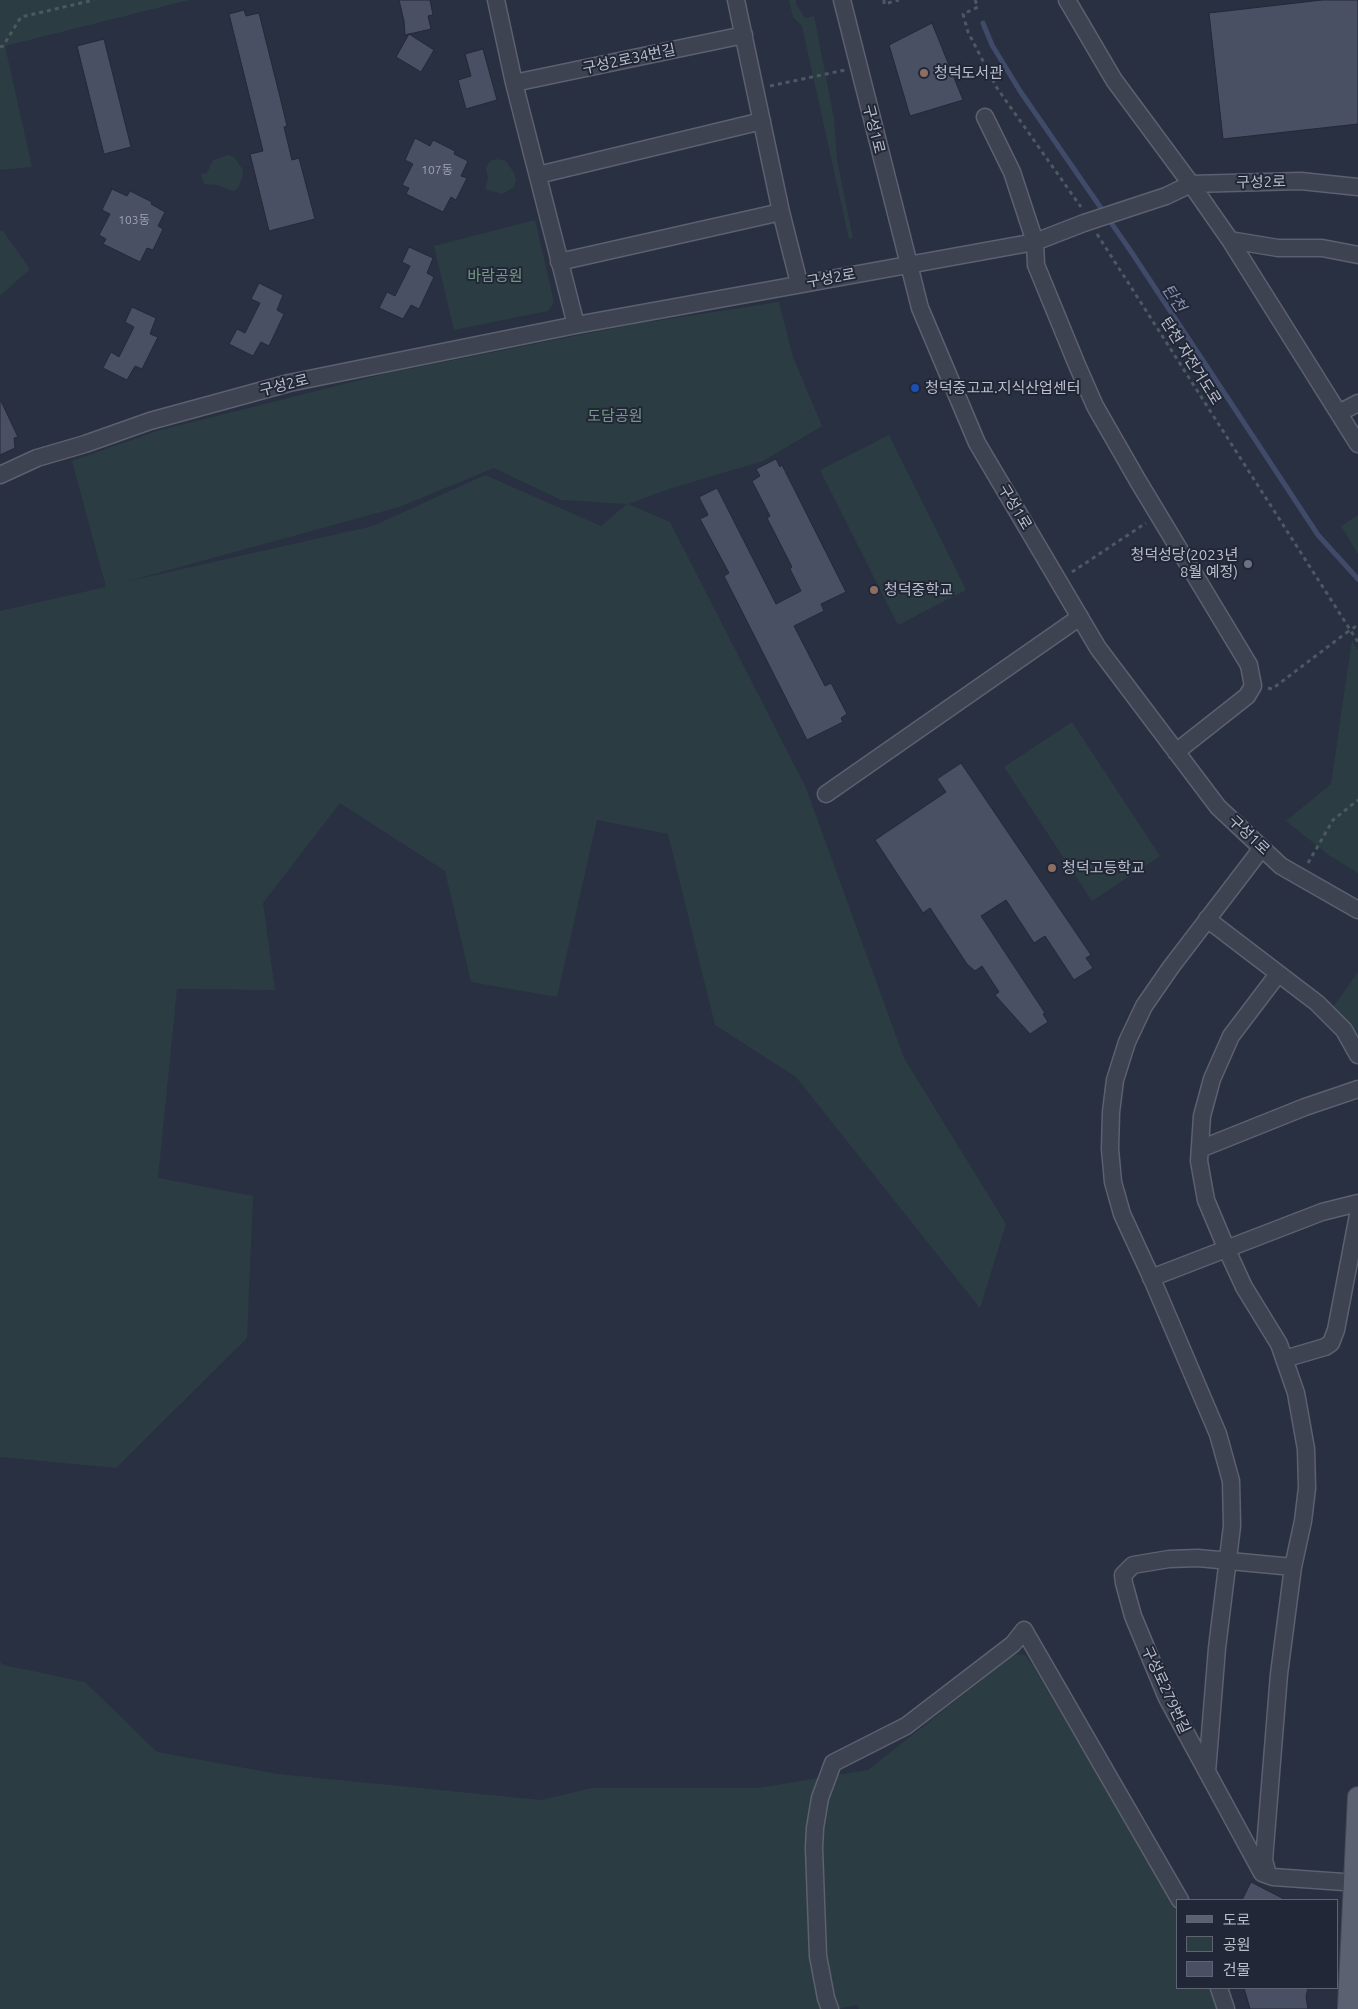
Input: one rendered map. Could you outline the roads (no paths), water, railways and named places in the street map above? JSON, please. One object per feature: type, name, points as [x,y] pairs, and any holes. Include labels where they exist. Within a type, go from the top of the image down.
[{"type":"main road","points":[[1348,2009],[1356,1883],[1358,1797]]},
{"type":"street","points":[[496,0],[514,83],[558,262],[576,325]]},
{"type":"street","points":[[736,0],[781,212],[799,283]]},
{"type":"street","name":"구성1로","points":[[842,0],[920,308],[977,443],[1098,648],[1218,807],[1282,866],[1358,910]]},
{"type":"street","points":[[1067,0],[1114,80],[1230,240],[1358,444]]},
{"type":"street","name":"구성2로34번길","points":[[514,83],[744,36]]},
{"type":"street","points":[[985,117],[1012,172],[1035,242],[1036,265],[1095,406],[1158,515],[1249,665],[1253,686],[1247,696],[1176,752]]},
{"type":"street","points":[[538,175],[762,121]]},
{"type":"street","name":"구성2로","points":[[0,475],[37,458],[85,444],[150,421],[289,383],[576,325],[799,283],[1035,242],[1083,216],[1166,196],[1191,184],[1301,181],[1358,187]]},
{"type":"street","points":[[558,262],[781,212]]},
{"type":"street","points":[[1230,240],[1278,248],[1322,248],[1358,255]]},
{"type":"street","points":[[1339,413],[1358,403]]},
{"type":"street","points":[[826,794],[1080,617]]},
{"type":"street","points":[[1207,1772],[1217,1648],[1232,1526],[1231,1481],[1218,1434],[1122,1214],[1114,1182],[1110,1149],[1111,1112],[1115,1080],[1127,1042],[1144,1006],[1207,919],[1262,848]]},
{"type":"street","points":[[1207,919],[1317,1003],[1344,1030],[1358,1055]]},
{"type":"street","points":[[1278,974],[1231,1036],[1212,1079],[1202,1116],[1199,1161],[1206,1200],[1227,1250],[1244,1287],[1279,1344],[1296,1394],[1306,1449],[1307,1488],[1293,1567],[1279,1674],[1264,1860],[1268,1875],[1273,1877],[1356,1883]]},
{"type":"street","points":[[1200,1149],[1358,1089]]},
{"type":"street","points":[[1151,1278],[1322,1212],[1358,1202]]},
{"type":"street","points":[[1284,1359],[1325,1347],[1331,1343],[1336,1330],[1358,1215]]},
{"type":"street","name":"구성로279번길","points":[[1268,1875],[1262,1873],[1167,1698],[1133,1616],[1123,1575],[1133,1565],[1169,1559],[1191,1558],[1293,1567]]},
{"type":"street","points":[[830,2009],[818,1956],[814,1848],[820,1798],[833,1763],[906,1726],[1007,1649],[1024,1630],[1179,1899]]},
{"type":"street","points":[[1219,1989],[1226,2009]]},
{"type":"waterway","name":"탄천","points":[[983,23],[992,45],[1020,91],[1130,250],[1318,535],[1358,579]]},
{"type":"place","name":"청덕도서관","points":[[924,73]]},
{"type":"place","name":"청덕중고교.지식산업센터","points":[[915,388]]},
{"type":"place","name":"청덕성당(2023년 8월 예정)","points":[[1248,564]]},
{"type":"place","name":"청덕중학교","points":[[874,590]]},
{"type":"place","name":"청덕고등학교","points":[[1052,868]]},
{"type":"park label","name":"바람공원","points":[[495,276]]},
{"type":"park label","name":"도담공원","points":[[615,416]]}]
